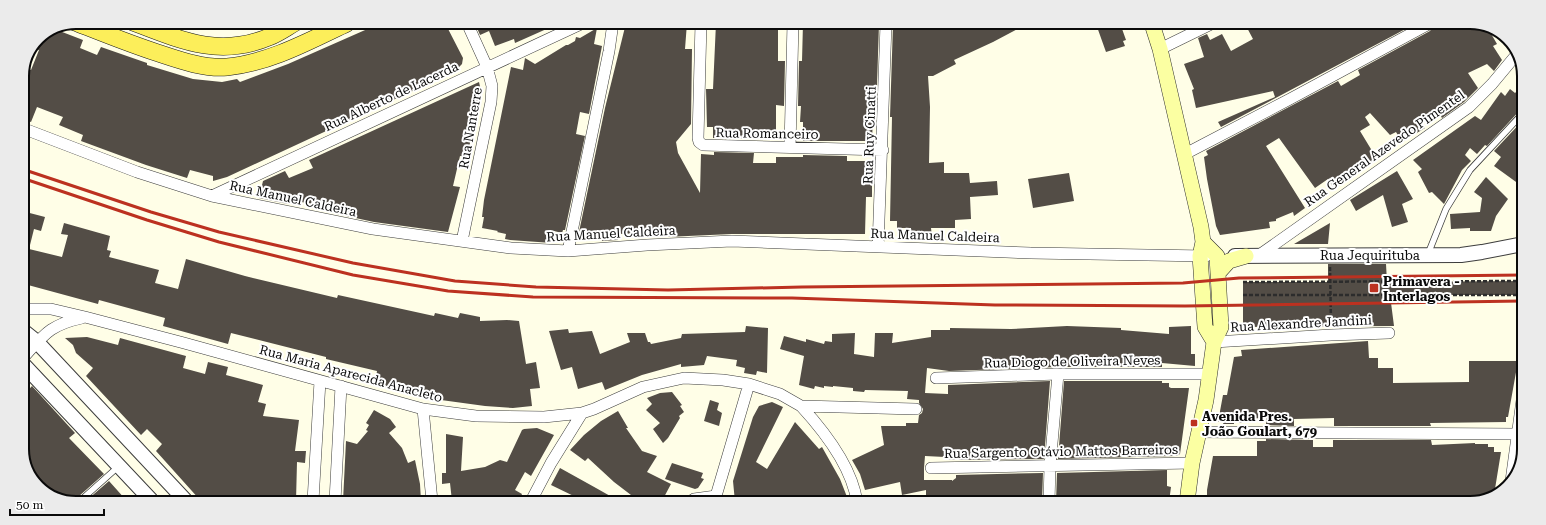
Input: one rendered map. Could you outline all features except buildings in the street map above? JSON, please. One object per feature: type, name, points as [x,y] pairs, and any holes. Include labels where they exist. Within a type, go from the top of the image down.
[{"type":"main road","points":[[93,29],[175,59],[200,65],[225,67],[253,63],[290,50],[332,29]]},
{"type":"main road","points":[[152,29],[184,41],[219,47],[243,44],[269,37],[283,29]]},
{"type":"main road","points":[[1154,29],[1160,49],[1185,154],[1202,249],[1205,327],[1214,342]]},
{"type":"main road","points":[[1188,496],[1192,463],[1206,400],[1208,374],[1214,342],[1221,327],[1217,256],[1202,249]]},
{"type":"main road","points":[[1218,273],[1229,261],[1252,256]]},
{"type":"street","name":"Rua Nanterre","points":[[462,241],[491,102],[492,86],[487,67],[470,29]]},
{"type":"street","name":"Rua Alberto de Lacerda","points":[[212,196],[570,29]]},
{"type":"street","points":[[568,251],[612,29]]},
{"type":"street","name":"Rua Romanceiro","points":[[701,29],[698,138],[700,142],[708,146],[883,150]]},
{"type":"street","points":[[790,148],[793,29]]},
{"type":"street","name":"Rua Ruy Cinatti","points":[[878,247],[883,150],[886,29]]},
{"type":"street","points":[[1160,49],[1201,29]]},
{"type":"street","points":[[1185,154],[1264,114],[1420,29]]},
{"type":"street","name":"Rua General Azevedo Pimentel","points":[[1252,256],[1469,107],[1492,84],[1514,58]]},
{"type":"street","name":"Rua Manuel Caldeira","points":[[29,131],[137,172],[212,196],[374,229],[536,250],[568,251],[647,245],[732,242],[1031,253],[1202,249]]},
{"type":"street","name":"Rua Jequirituba","points":[[1217,256],[1461,255],[1517,245]]},
{"type":"street","name":"Rua Maria Aparecida Anacleto","points":[[29,309],[51,309],[85,317],[423,409],[476,416],[544,417],[582,413],[643,387],[684,378],[723,380],[749,384],[780,394],[801,406],[916,409]]},
{"type":"street","name":"Rua Maria Aparecida Anacleto","points":[[29,351],[55,326],[85,317]]},
{"type":"street","name":"Rua Alexandre Jandini","points":[[1214,342],[1389,333]]},
{"type":"street","points":[[29,336],[37,342],[181,496]]},
{"type":"street","points":[[29,370],[147,496]]},
{"type":"street","points":[[1049,496],[1050,466],[1058,374]]},
{"type":"street","name":"Rua Diogo de Oliveira Neves","points":[[936,378],[1058,374],[1208,374]]},
{"type":"street","points":[[313,496],[320,381]]},
{"type":"street","points":[[720,496],[749,384]]},
{"type":"street","points":[[335,496],[341,386]]},
{"type":"street","points":[[801,406],[820,427],[836,452],[847,472],[856,496]]},
{"type":"street","points":[[423,409],[432,496]]},
{"type":"street","points":[[534,496],[555,457],[582,413]]},
{"type":"street","points":[[1198,432],[1517,434],[1513,468]]},
{"type":"street","name":"Rua Sargento Otávio Mattos Barreiros","points":[[931,468],[1192,463]]},
{"type":"lane","points":[[1428,255],[1446,209],[1470,170],[1517,120]]},
{"type":"lane","points":[[85,496],[119,465]]},
{"type":"path","points":[[1329,256],[1331,335]]},
{"type":"path","points":[[1243,282],[1517,281]]},
{"type":"path","points":[[1243,295],[1517,295]]},
{"type":"railway","points":[[29,171],[151,212],[219,232],[353,263],[455,281],[536,287],[668,290],[1183,283],[1239,278],[1517,275]]},
{"type":"railway","points":[[29,180],[147,220],[219,242],[353,275],[448,291],[533,297],[792,298],[995,305],[1185,306],[1517,301]]},
{"type":"place","name":"Primavera - Interlagos","points":[[1374,288]]},
{"type":"place","name":"Avenida Pres. João Goulart, 679","points":[[1194,423]]}]
